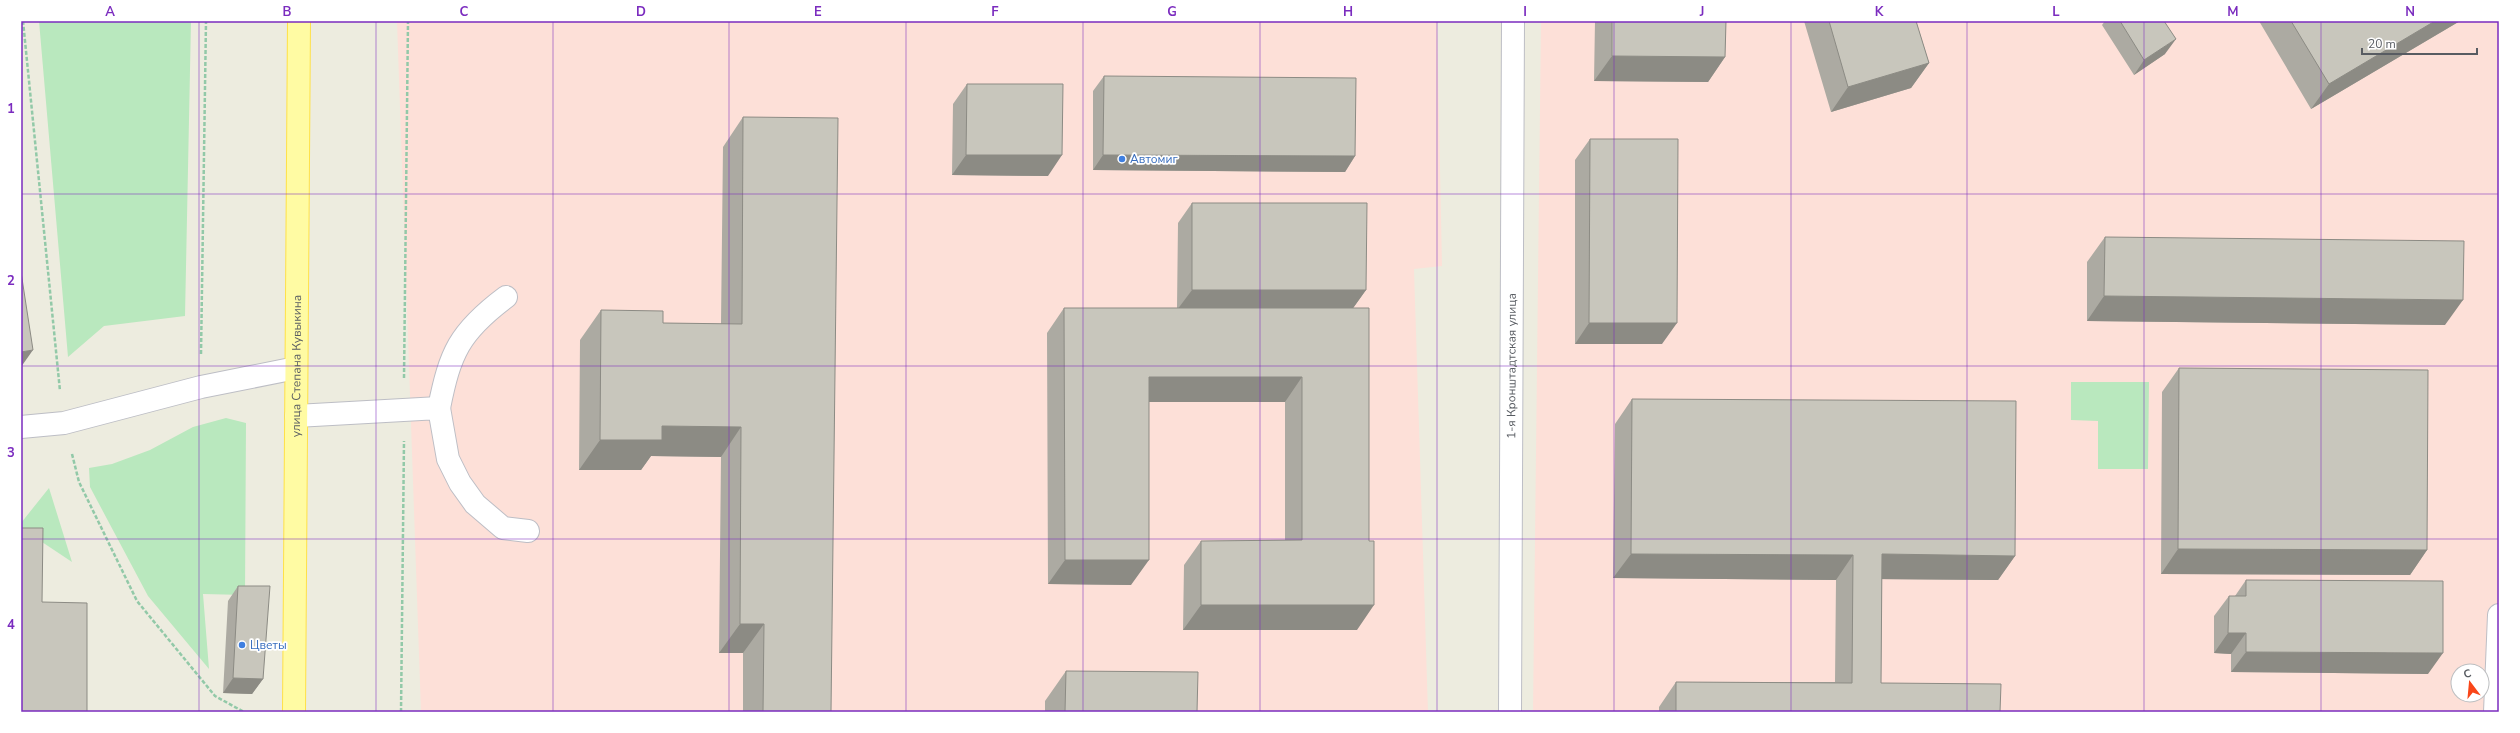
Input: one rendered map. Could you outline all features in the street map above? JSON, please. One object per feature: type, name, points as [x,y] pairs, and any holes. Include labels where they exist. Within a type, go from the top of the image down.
[{"type":"main road","name":"улица Степана Кувыкина","points":[[294,712],[298,21]]},
{"type":"street","name":"1-я Кронштадтская улица","points":[[1510,712],[1513,21]]},
{"type":"street","points":[[506,297],[489,309],[469,330],[455,350],[446,372],[439,408],[448,459],[460,483],[475,504],[504,528],[528,530]]},
{"type":"street","points":[[21,427],[64,423],[201,387],[296,368]]},
{"type":"street","points":[[296,416],[439,408]]},
{"type":"street","points":[[2495,712],[2499,615]]},
{"type":"path","points":[[23,21],[64,423],[79,482],[137,600],[215,696],[244,712]]},
{"type":"path","points":[[201,387],[206,21]]},
{"type":"path","points":[[401,712],[408,21]]},
{"type":"shaded area","points":[[397,21],[1437,21],[1442,266],[1414,269],[1428,712],[421,712]]},
{"type":"shaded area","points":[[1541,21],[2499,21],[2499,712],[1533,712]]},
{"type":"green space","points":[[39,21],[191,21],[185,316],[104,326],[68,357]]},
{"type":"green space","points":[[2071,382],[2149,382],[2148,469],[2098,469],[2098,421],[2071,420]]},
{"type":"green space","points":[[226,418],[246,423],[245,595],[203,594],[209,669],[148,596],[90,487],[89,468],[112,464],[150,450],[193,427]]},
{"type":"green space","points":[[49,488],[72,562],[21,528],[21,523]]},
{"type":"building","points":[[1612,21],[1726,21],[1725,57],[1612,56]]},
{"type":"building","points":[[1829,21],[1916,21],[1929,63],[1848,87]]},
{"type":"building","points":[[2120,21],[2164,21],[2176,39],[2144,60]]},
{"type":"building","points":[[2291,21],[2435,21],[2329,84]]},
{"type":"building","points":[[1104,76],[1356,78],[1355,156],[1103,155]]},
{"type":"building","points":[[967,84],[1063,84],[1062,155],[966,155]]},
{"type":"building","points":[[743,117],[838,118],[831,712],[763,712],[764,624],[740,624],[741,427],[662,426],[662,440],[600,440],[601,310],[663,311],[663,323],[742,324]]},
{"type":"building","points":[[1590,139],[1678,139],[1677,323],[1589,323]]},
{"type":"building","points":[[1192,203],[1367,203],[1366,290],[1192,290]]},
{"type":"building","points":[[2105,237],[2464,241],[2463,300],[2104,296]]},
{"type":"building","points":[[21,272],[33,350],[21,352]]},
{"type":"building","points":[[1064,308],[1369,308],[1369,541],[1374,541],[1374,605],[1201,605],[1201,541],[1302,540],[1302,377],[1149,377],[1149,560],[1065,560]]},
{"type":"building","points":[[2179,368],[2428,370],[2427,550],[2178,549]]},
{"type":"building","points":[[1632,399],[2016,401],[2015,556],[1882,554],[1881,683],[2001,684],[2000,712],[1676,712],[1676,682],[1852,683],[1853,555],[1631,554]]},
{"type":"building","points":[[21,528],[43,528],[42,602],[87,603],[87,712],[21,712]]},
{"type":"building","points":[[2246,580],[2443,581],[2443,653],[2246,652],[2246,633],[2228,633],[2229,596],[2246,596]]},
{"type":"building","points":[[238,586],[270,586],[263,679],[233,678]]},
{"type":"building","points":[[1066,671],[1198,672],[1197,712],[1065,712]]},
{"type":"place","name":"Автомиг","points":[[1122,159]]},
{"type":"place","name":"Цветы","points":[[242,645]]}]
